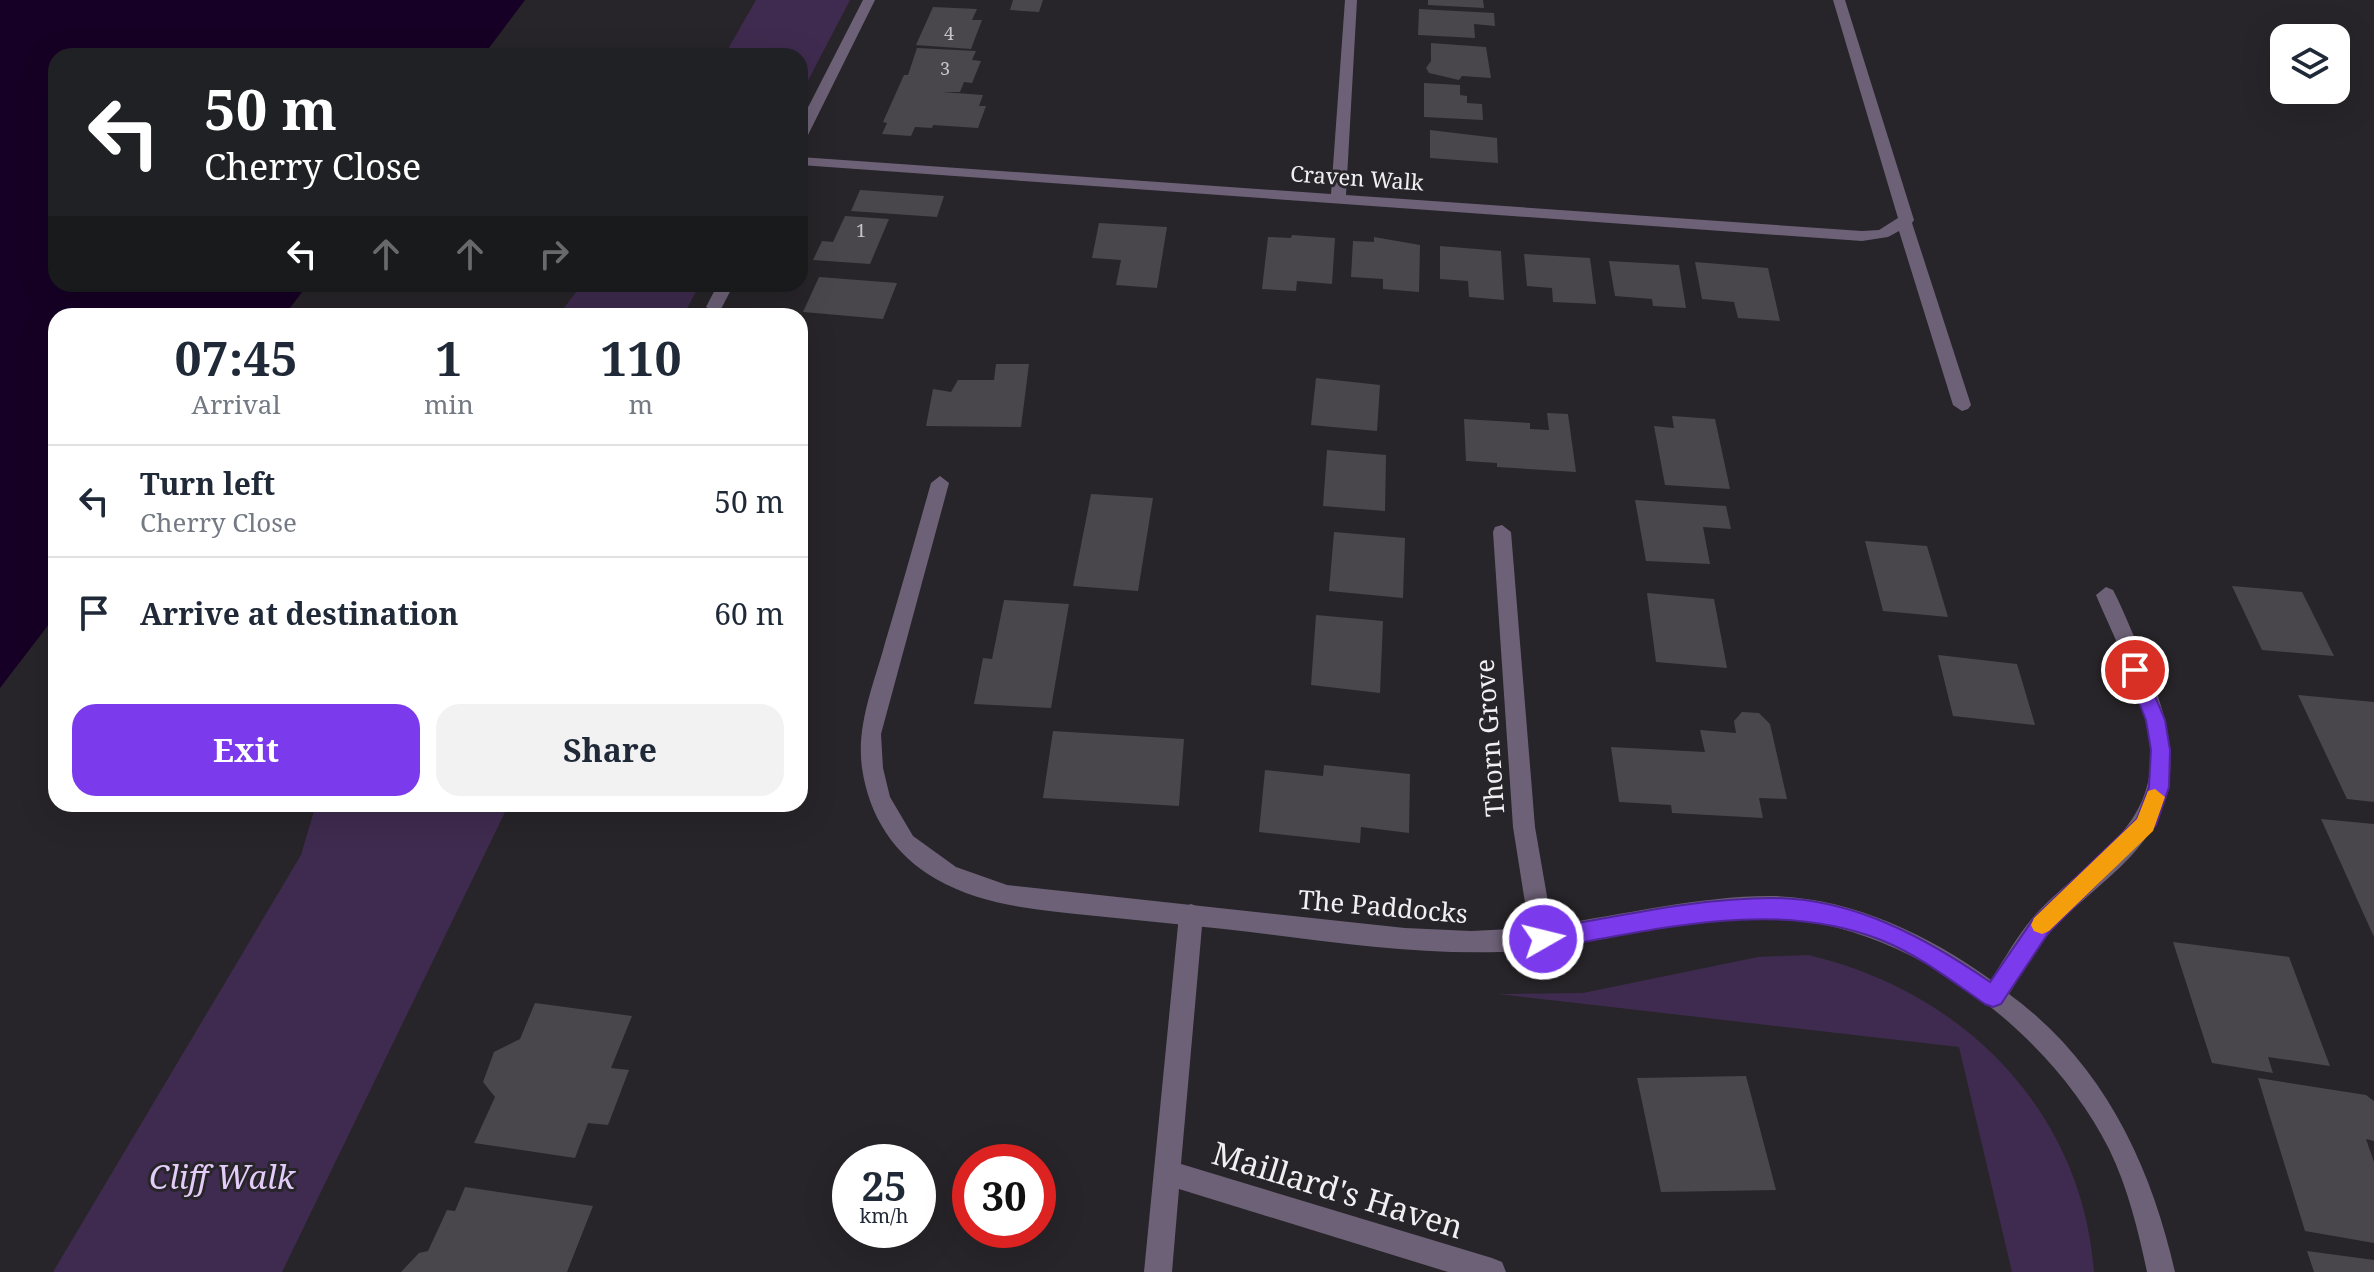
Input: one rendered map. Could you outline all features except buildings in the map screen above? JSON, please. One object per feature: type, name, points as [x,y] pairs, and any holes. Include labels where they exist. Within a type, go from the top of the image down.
[{"type":"street","points":[[808,121],[869,0]]},
{"type":"street","points":[[1338,198],[1351,0]]},
{"type":"street","points":[[1839,0],[1962,405]]},
{"type":"street","name":"Craven Walk","points":[[808,162],[1862,236],[1883,234],[1905,221]]},
{"type":"street","points":[[714,307],[722,292]]},
{"type":"street","name":"The Paddocks","points":[[940,483],[870,734],[870,766],[877,791],[896,833],[920,859],[963,884],[1007,896],[1443,942],[1543,939],[1705,913],[1774,907],[1830,914],[1887,932],[1940,960],[1993,997],[2039,1035],[2106,1119],[2133,1172],[2153,1232],[2161,1272]]},
{"type":"street","name":"Thorn Grove","points":[[1502,532],[1524,827],[1543,939]]},
{"type":"street","points":[[1993,997],[2042,925],[2146,825],[2159,787],[2161,750],[2155,720],[2106,595]]},
{"type":"street","points":[[1158,1272],[1191,915]]},
{"type":"street","name":"Maillard's Haven","points":[[1165,1172],[1492,1272]]},
{"type":"green space","points":[[756,0],[850,0],[808,81],[808,48],[729,48]]},
{"type":"green space","points":[[576,292],[696,292],[687,308],[564,308]]},
{"type":"green space","name":"Cliff Walk","points":[[314,812],[505,812],[282,1272],[53,1272],[301,855]]},
{"type":"green space","points":[[1808,955],[1864,972],[1916,997],[1963,1028],[2005,1066],[2039,1110],[2066,1159],[2085,1213],[2094,1272],[2012,1272],[1959,1047],[1498,994],[1583,993],[1758,957]]},
{"type":"shaded area","points":[[0,0],[525,0],[489,48],[48,48],[48,292],[302,292],[290,308],[48,308],[48,625],[0,688]]},
{"type":"slow traffic","points":[[2042,925],[2078,887],[2118,854],[2146,825],[2155,797]]},
{"type":"route","points":[[1543,939],[1705,913],[1774,907],[1830,914],[1887,932],[1940,960],[1993,997],[2042,925],[2078,887],[2118,854],[2146,825],[2159,787],[2161,750],[2155,720],[2135,670]]}]
